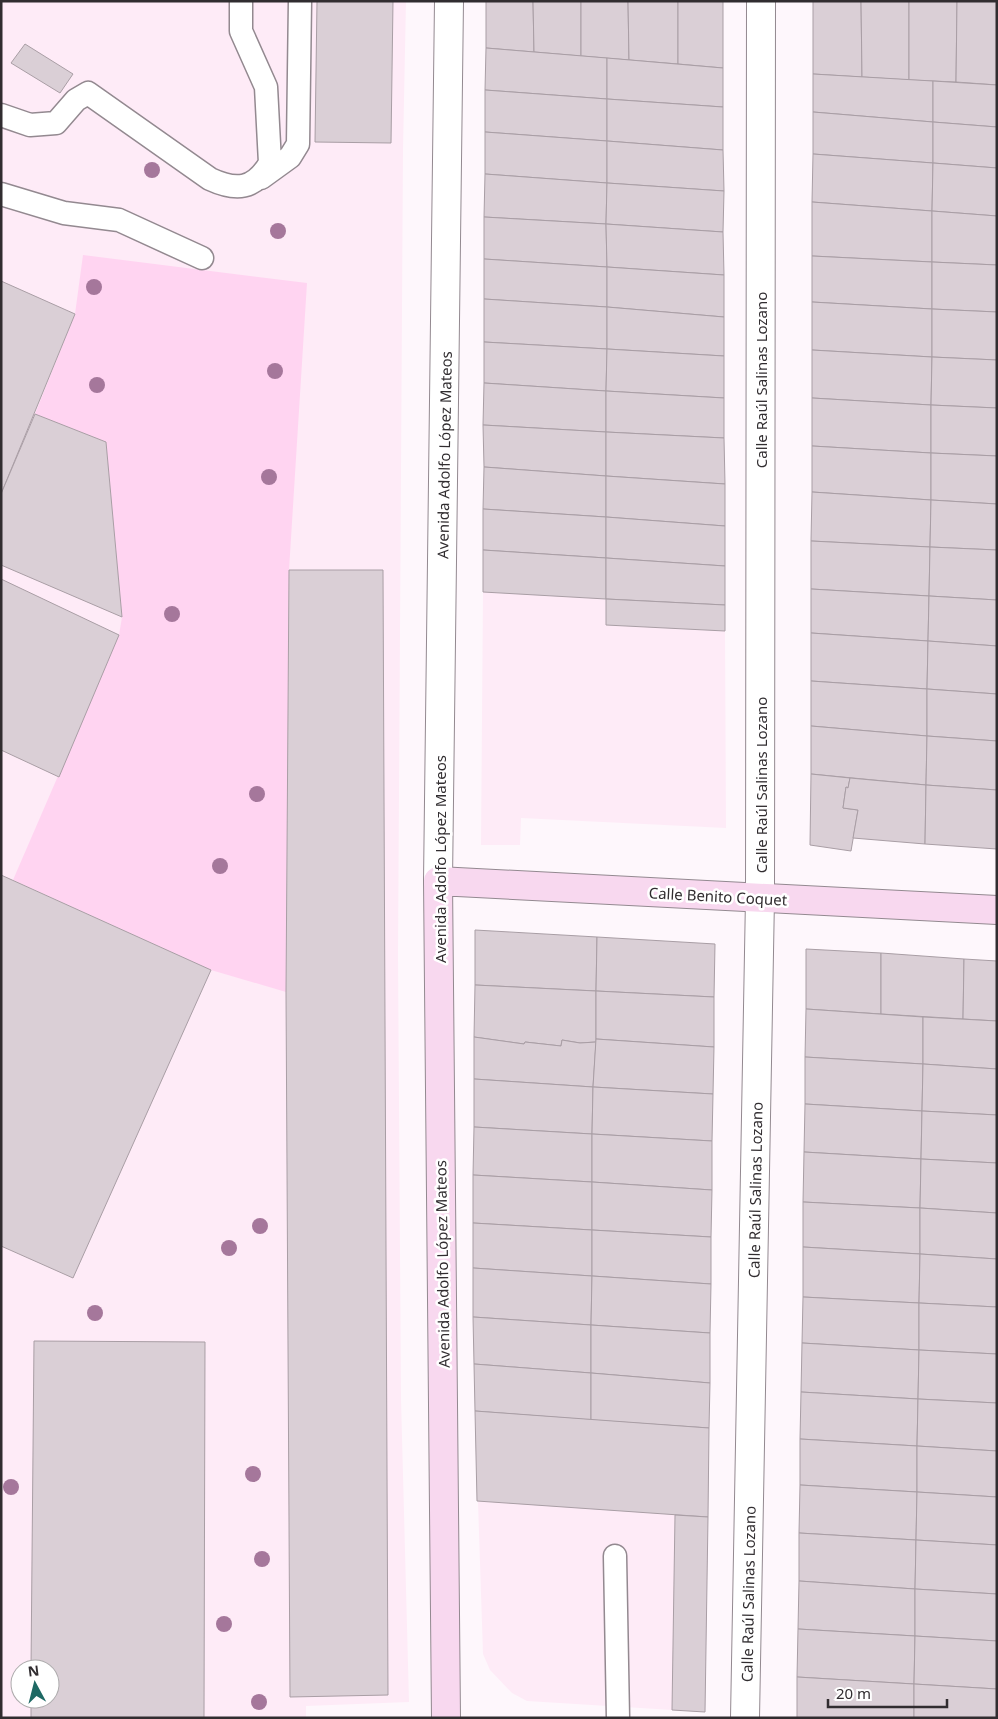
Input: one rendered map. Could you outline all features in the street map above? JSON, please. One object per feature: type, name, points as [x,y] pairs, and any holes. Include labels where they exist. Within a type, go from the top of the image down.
[{"type":"street","name":"Avenida Adolfo López Mateos","points":[[446,1718],[438,881],[449,1]]},
{"type":"street","name":"Calle Raúl Salinas Lozano","points":[[745,1718],[760,898],[761,1]]},
{"type":"street","name":"Calle Benito Coquet","points":[[438,881],[997,910]]},
{"type":"lane","points":[[241,1],[241,31],[266,87],[270,163],[256,180]]},
{"type":"lane","points":[[1,115],[30,125],[56,123],[76,100],[88,93],[210,179],[227,187],[242,186],[279,167],[290,157],[298,144],[300,1]]},
{"type":"lane","points":[[1,194],[64,213],[119,220],[202,258]]},
{"type":"lane","points":[[615,1556],[618,1718]]},
{"type":"shaded area","points":[[1,1],[406,1],[403,149],[398,955],[401,1399],[409,1702],[306,1706],[306,1718],[1,1718]]},
{"type":"shaded area","points":[[83,255],[307,283],[289,570],[286,992],[211,970],[13,880],[119,635],[122,617],[106,442],[35,414],[75,314]]},
{"type":"shaded area","points":[[483,592],[606,599],[606,625],[725,631],[726,828],[521,818],[520,845],[481,845]]},
{"type":"shaded area","points":[[475,1411],[709,1428],[705,1712],[527,1701],[512,1693],[490,1670],[483,1654]]},
{"type":"building","points":[[317,1],[393,1],[391,143],[315,142]]},
{"type":"building","points":[[486,1],[533,1],[534,52],[486,48]]},
{"type":"building","points":[[533,1],[581,1],[581,56],[534,52]]},
{"type":"building","points":[[581,1],[628,1],[629,60],[581,56]]},
{"type":"building","points":[[628,1],[678,1],[678,64],[629,60]]},
{"type":"building","points":[[678,1],[723,1],[723,68],[678,64]]},
{"type":"building","points":[[813,1],[861,1],[862,77],[813,74]]},
{"type":"building","points":[[861,1],[909,1],[909,80],[862,77]]},
{"type":"building","points":[[909,1],[957,1],[956,82],[909,80]]},
{"type":"building","points":[[957,1],[997,1],[997,85],[956,82]]},
{"type":"building","points":[[25,44],[73,74],[60,93],[11,63]]},
{"type":"building","points":[[486,48],[607,58],[607,99],[485,90]]},
{"type":"building","points":[[607,58],[723,68],[723,107],[607,99]]},
{"type":"building","points":[[813,74],[933,81],[933,122],[813,112]]},
{"type":"building","points":[[933,81],[997,85],[997,127],[933,122]]},
{"type":"building","points":[[485,90],[607,99],[607,141],[485,132]]},
{"type":"building","points":[[607,99],[723,107],[723,150],[607,141]]},
{"type":"building","points":[[813,112],[933,122],[933,163],[813,154]]},
{"type":"building","points":[[933,122],[997,127],[997,168],[933,163]]},
{"type":"building","points":[[485,132],[607,141],[607,183],[485,174]]},
{"type":"building","points":[[607,141],[723,150],[724,191],[607,183]]},
{"type":"building","points":[[813,154],[933,163],[932,211],[812,202]]},
{"type":"building","points":[[933,163],[997,168],[997,216],[932,211]]},
{"type":"building","points":[[485,174],[607,183],[606,224],[484,217]]},
{"type":"building","points":[[607,183],[724,191],[723,232],[606,224]]},
{"type":"building","points":[[812,202],[932,211],[932,262],[812,256]]},
{"type":"building","points":[[932,211],[997,216],[997,265],[932,262]]},
{"type":"building","points":[[484,217],[606,224],[607,267],[484,259]]},
{"type":"building","points":[[606,224],[723,232],[724,275],[607,267]]},
{"type":"building","points":[[812,256],[932,262],[932,309],[812,302]]},
{"type":"building","points":[[484,259],[607,267],[607,307],[484,299]]},
{"type":"building","points":[[932,262],[997,265],[997,312],[932,309]]},
{"type":"building","points":[[607,267],[724,275],[724,317],[607,307]]},
{"type":"building","points":[[1,281],[75,314],[1,494]]},
{"type":"building","points":[[484,299],[607,307],[607,349],[484,342]]},
{"type":"building","points":[[812,302],[932,309],[932,357],[812,350]]},
{"type":"building","points":[[607,307],[724,317],[724,356],[607,349]]},
{"type":"building","points":[[932,309],[997,312],[997,360],[932,357]]},
{"type":"building","points":[[484,342],[607,349],[606,391],[484,383]]},
{"type":"building","points":[[607,349],[724,356],[724,398],[606,391]]},
{"type":"building","points":[[812,350],[932,357],[931,405],[812,398]]},
{"type":"building","points":[[932,357],[997,360],[997,408],[931,405]]},
{"type":"building","points":[[484,383],[606,391],[606,432],[483,425]]},
{"type":"building","points":[[606,391],[724,398],[724,438],[606,432]]},
{"type":"building","points":[[812,398],[931,405],[931,453],[812,446]]},
{"type":"building","points":[[931,405],[997,408],[997,456],[931,453]]},
{"type":"building","points":[[35,414],[106,442],[122,617],[1,565],[1,494]]},
{"type":"building","points":[[483,425],[606,432],[606,476],[484,467]]},
{"type":"building","points":[[606,432],[724,438],[725,484],[606,476]]},
{"type":"building","points":[[812,446],[931,453],[931,500],[812,492]]},
{"type":"building","points":[[931,453],[997,456],[997,504],[931,500]]},
{"type":"building","points":[[484,467],[606,476],[606,517],[483,509]]},
{"type":"building","points":[[606,476],[725,484],[725,526],[606,517]]},
{"type":"building","points":[[812,492],[931,500],[930,547],[811,541]]},
{"type":"building","points":[[931,500],[997,504],[997,550],[930,547]]},
{"type":"building","points":[[483,509],[606,517],[606,558],[483,550]]},
{"type":"building","points":[[606,517],[725,526],[725,566],[606,558]]},
{"type":"building","points":[[811,541],[930,547],[929,596],[811,589]]},
{"type":"building","points":[[930,547],[997,550],[997,600],[929,596]]},
{"type":"building","points":[[483,550],[606,558],[606,599],[483,592]]},
{"type":"building","points":[[606,558],[725,566],[725,605],[606,599]]},
{"type":"building","points":[[289,570],[383,570],[388,1695],[290,1697],[286,992]]},
{"type":"building","points":[[1,579],[119,635],[59,777],[1,750]]},
{"type":"building","points":[[811,589],[929,596],[928,641],[811,633]]},
{"type":"building","points":[[929,596],[997,600],[997,646],[928,641]]},
{"type":"building","points":[[606,599],[725,605],[725,631],[606,625]]},
{"type":"building","points":[[811,633],[928,641],[927,689],[811,681]]},
{"type":"building","points":[[928,641],[997,646],[997,694],[927,689]]},
{"type":"building","points":[[811,681],[927,689],[927,736],[811,726]]},
{"type":"building","points":[[927,689],[997,694],[997,741],[927,736]]},
{"type":"building","points":[[811,726],[927,736],[926,785],[811,774]]},
{"type":"building","points":[[927,736],[997,741],[997,790],[926,785]]},
{"type":"building","points":[[811,774],[850,778],[848,788],[846,787],[843,808],[858,810],[851,851],[810,845]]},
{"type":"building","points":[[850,778],[926,785],[925,844],[853,838],[858,810],[843,808],[846,787],[848,788]]},
{"type":"building","points":[[926,785],[997,790],[997,849],[925,844]]},
{"type":"building","points":[[1,875],[211,970],[73,1278],[1,1246]]},
{"type":"building","points":[[475,930],[597,937],[596,991],[475,985]]},
{"type":"building","points":[[597,937],[715,944],[714,997],[596,991]]},
{"type":"building","points":[[806,949],[881,953],[881,1014],[806,1009]]},
{"type":"building","points":[[881,953],[964,959],[963,1019],[881,1014]]},
{"type":"building","points":[[964,959],[997,961],[997,1021],[963,1019]]},
{"type":"building","points":[[475,985],[596,991],[596,1042],[580,1043],[562,1040],[561,1046],[525,1042],[524,1044],[474,1037]]},
{"type":"building","points":[[596,991],[714,997],[714,1047],[596,1039]]},
{"type":"building","points":[[806,1009],[923,1017],[923,1064],[805,1057]]},
{"type":"building","points":[[923,1017],[997,1021],[997,1069],[923,1064]]},
{"type":"building","points":[[474,1037],[524,1044],[525,1042],[561,1046],[562,1040],[580,1043],[596,1042],[593,1087],[474,1079]]},
{"type":"building","points":[[596,1039],[714,1047],[713,1094],[593,1087]]},
{"type":"building","points":[[805,1057],[923,1064],[922,1111],[805,1104]]},
{"type":"building","points":[[923,1064],[997,1069],[997,1115],[922,1111]]},
{"type":"building","points":[[474,1079],[593,1087],[592,1134],[474,1127]]},
{"type":"building","points":[[593,1087],[713,1094],[712,1141],[592,1134]]},
{"type":"building","points":[[805,1104],[922,1111],[921,1159],[804,1152]]},
{"type":"building","points":[[922,1111],[997,1115],[997,1163],[921,1159]]},
{"type":"building","points":[[474,1127],[592,1134],[592,1182],[473,1175]]},
{"type":"building","points":[[592,1134],[712,1141],[712,1190],[592,1182]]},
{"type":"building","points":[[804,1152],[921,1159],[920,1208],[803,1202]]},
{"type":"building","points":[[921,1159],[997,1163],[997,1213],[920,1208]]},
{"type":"building","points":[[473,1175],[592,1182],[592,1230],[473,1223]]},
{"type":"building","points":[[592,1182],[712,1190],[711,1237],[592,1230]]},
{"type":"building","points":[[803,1202],[920,1208],[920,1254],[803,1247]]},
{"type":"building","points":[[920,1208],[997,1213],[997,1259],[920,1254]]},
{"type":"building","points":[[473,1223],[592,1230],[592,1276],[473,1268]]},
{"type":"building","points":[[592,1230],[711,1237],[711,1284],[592,1276]]},
{"type":"building","points":[[803,1247],[920,1254],[919,1303],[803,1297]]},
{"type":"building","points":[[920,1254],[997,1259],[997,1307],[919,1303]]},
{"type":"building","points":[[473,1268],[592,1276],[591,1325],[473,1317]]},
{"type":"building","points":[[592,1276],[711,1284],[710,1333],[591,1325]]},
{"type":"building","points":[[803,1297],[919,1303],[919,1350],[802,1343]]},
{"type":"building","points":[[919,1303],[997,1307],[997,1354],[919,1350]]},
{"type":"building","points":[[473,1317],[591,1325],[591,1373],[474,1364]]},
{"type":"building","points":[[591,1325],[710,1333],[710,1383],[591,1373]]},
{"type":"building","points":[[34,1341],[205,1342],[204,1718],[31,1718],[31,1709],[60,1709],[60,1659],[31,1659]]},
{"type":"building","points":[[802,1343],[919,1350],[918,1399],[801,1392]]},
{"type":"building","points":[[919,1350],[997,1354],[997,1403],[918,1399]]},
{"type":"building","points":[[474,1364],[591,1373],[591,1420],[475,1411]]},
{"type":"building","points":[[591,1373],[710,1383],[709,1428],[591,1420]]},
{"type":"building","points":[[801,1392],[918,1399],[917,1446],[800,1439]]},
{"type":"building","points":[[918,1399],[997,1403],[997,1451],[917,1446]]},
{"type":"building","points":[[475,1411],[709,1428],[708,1517],[477,1501]]},
{"type":"building","points":[[800,1439],[917,1446],[917,1492],[800,1485]]},
{"type":"building","points":[[917,1446],[997,1451],[997,1497],[917,1492]]},
{"type":"building","points":[[800,1485],[917,1492],[916,1540],[799,1533]]},
{"type":"building","points":[[917,1492],[997,1497],[997,1545],[916,1540]]},
{"type":"building","points":[[675,1515],[708,1517],[705,1712],[672,1710]]},
{"type":"building","points":[[799,1533],[916,1540],[915,1589],[799,1581]]},
{"type":"building","points":[[916,1540],[997,1545],[997,1594],[915,1589]]},
{"type":"building","points":[[799,1581],[915,1589],[915,1636],[798,1629]]},
{"type":"building","points":[[915,1589],[997,1594],[997,1641],[915,1636]]},
{"type":"building","points":[[798,1629],[915,1636],[914,1684],[797,1677]]},
{"type":"building","points":[[915,1636],[997,1641],[997,1689],[914,1684]]},
{"type":"building","points":[[797,1677],[914,1684],[914,1718],[797,1718]]},
{"type":"building","points":[[914,1684],[997,1689],[997,1718],[914,1718]]}]
